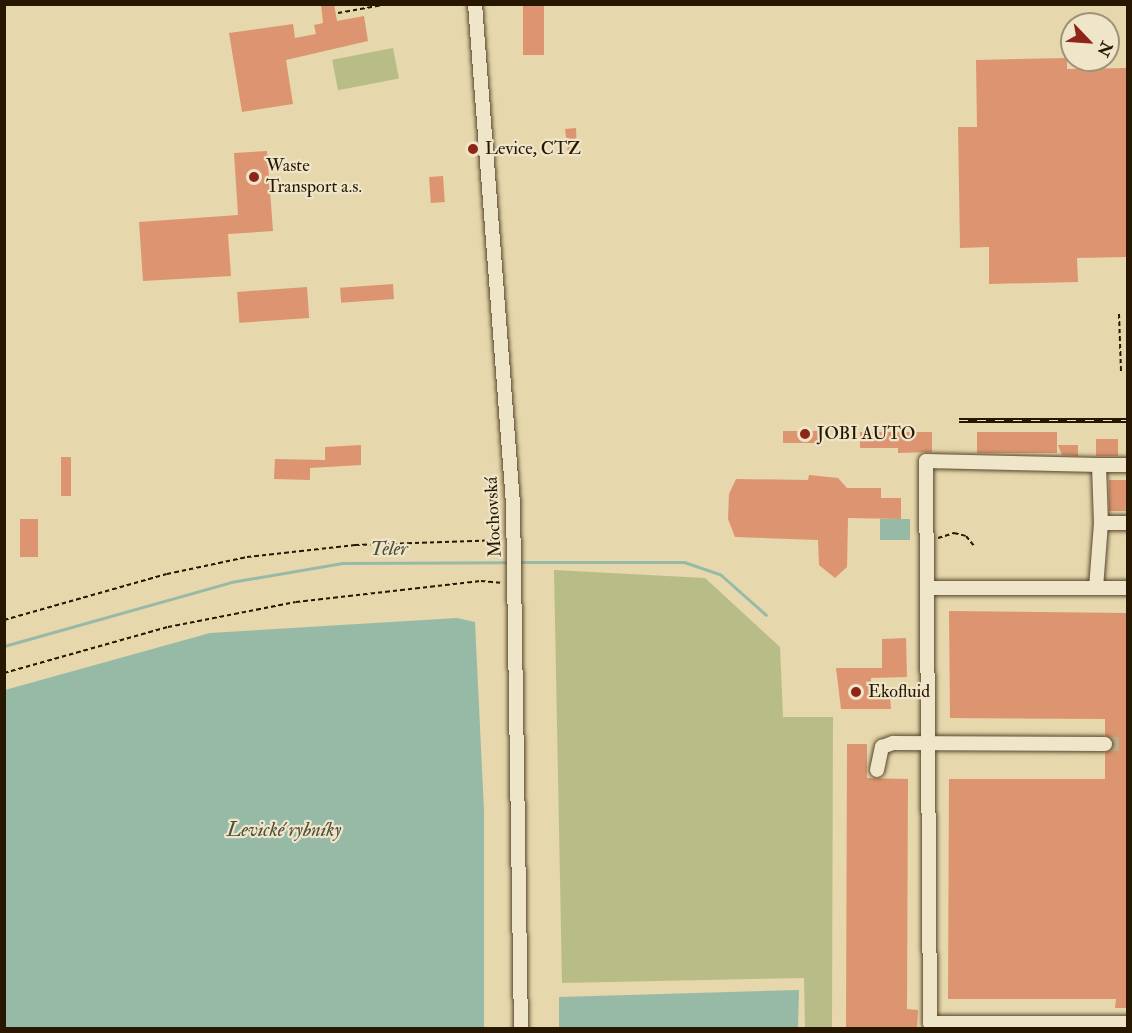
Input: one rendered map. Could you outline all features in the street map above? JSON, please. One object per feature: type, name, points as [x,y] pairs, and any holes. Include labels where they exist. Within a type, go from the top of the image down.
[{"type":"street","name":"Mochovská","points":[[475,4],[514,545],[521,1029]]},
{"type":"street","points":[[1128,465],[926,461],[928,543],[926,744],[930,1023],[1128,1023]]},
{"type":"street","points":[[1096,588],[1101,523],[1099,465]]},
{"type":"street","points":[[1101,523],[1128,523]]},
{"type":"street","points":[[928,588],[1128,588]]},
{"type":"street","points":[[877,770],[882,747],[892,742],[1106,744]]},
{"type":"path","points":[[338,12],[388,4]]},
{"type":"path","points":[[1119,314],[1121,371]]},
{"type":"path","points":[[928,543],[954,533],[966,536],[975,547]]},
{"type":"path","points":[[4,620],[167,574],[247,557],[355,545],[514,545]]},
{"type":"path","points":[[4,673],[168,627],[296,602],[515,579]]},
{"type":"green space","points":[[393,48],[399,78],[338,90],[332,60]]},
{"type":"green space","points":[[554,570],[705,578],[780,647],[783,717],[833,717],[832,1028],[805,1028],[804,978],[562,983]]},
{"type":"water","points":[[880,519],[910,519],[910,540],[880,540]]},
{"type":"water","name":"Levické rybníky","points":[[457,618],[475,622],[484,811],[484,1028],[5,1028],[5,690],[210,633]]},
{"type":"water","points":[[799,990],[798,1028],[559,1028],[559,997]]},
{"type":"building","points":[[321,4],[334,4],[337,21],[364,16],[368,41],[286,60],[293,104],[242,112],[229,33],[293,24],[295,38],[316,34],[314,25],[323,23]]},
{"type":"building","points":[[523,4],[544,4],[544,55],[523,55]]},
{"type":"building","points":[[1060,58],[1060,72],[1120,72],[1120,68],[1128,68],[1128,257],[1077,258],[1078,282],[989,284],[989,247],[960,248],[958,127],[977,127],[976,60]]},
{"type":"building","points":[[576,128],[577,153],[568,153],[565,129]]},
{"type":"building","points":[[267,151],[273,231],[228,234],[231,276],[143,281],[139,222],[238,215],[234,153]]},
{"type":"building","points":[[443,176],[445,202],[431,203],[429,177]]},
{"type":"building","points":[[393,284],[394,299],[341,303],[340,288]]},
{"type":"building","points":[[307,287],[309,318],[239,323],[237,292]]},
{"type":"building","points":[[783,431],[823,431],[823,443],[783,443]]},
{"type":"building","points":[[860,432],[932,432],[932,452],[898,453],[898,448],[860,448]]},
{"type":"building","points":[[977,432],[1057,432],[1057,453],[977,453]]},
{"type":"building","points":[[1096,439],[1118,439],[1118,456],[1096,456]]},
{"type":"building","points":[[361,445],[361,465],[310,468],[310,480],[274,479],[275,459],[325,460],[325,447]]},
{"type":"building","points":[[1058,445],[1078,445],[1078,456],[1062,455]]},
{"type":"building","points":[[61,457],[71,457],[71,496],[61,496]]},
{"type":"building","points":[[809,475],[838,478],[847,488],[881,488],[881,498],[901,498],[901,519],[848,518],[847,567],[835,578],[819,565],[818,540],[735,537],[728,519],[729,494],[736,479],[808,480]]},
{"type":"building","points":[[1109,480],[1128,480],[1128,511],[1109,511]]},
{"type":"building","points":[[20,519],[38,519],[38,557],[20,557]]},
{"type":"building","points":[[949,611],[1128,613],[1126,1008],[1115,1008],[1116,999],[948,999],[949,779],[1105,779],[1105,753],[1114,743],[1105,735],[1105,719],[950,718]]},
{"type":"building","points":[[906,638],[907,677],[871,678],[871,696],[890,696],[891,709],[841,709],[836,668],[882,668],[882,639]]},
{"type":"building","points":[[847,744],[867,744],[867,778],[908,779],[907,1009],[918,1010],[917,1029],[846,1029]]},
{"type":"waterway","name":"Teler","points":[[4,646],[231,582],[342,563],[509,562]]},
{"type":"waterway","name":"Teler","points":[[519,562],[684,562],[721,575],[766,615]]},
{"type":"tunnel","points":[[1105,744],[1128,744]]},
{"type":"railway","points":[[959,420],[1128,420]]},
{"type":"place","name":"Levice, CTZ","points":[[473,149]]},
{"type":"place","name":"Waste Transport a.s.","points":[[254,177]]},
{"type":"place","name":"JOBI AUTO","points":[[805,434]]},
{"type":"place","name":"Ekofluid","points":[[856,692]]}]
